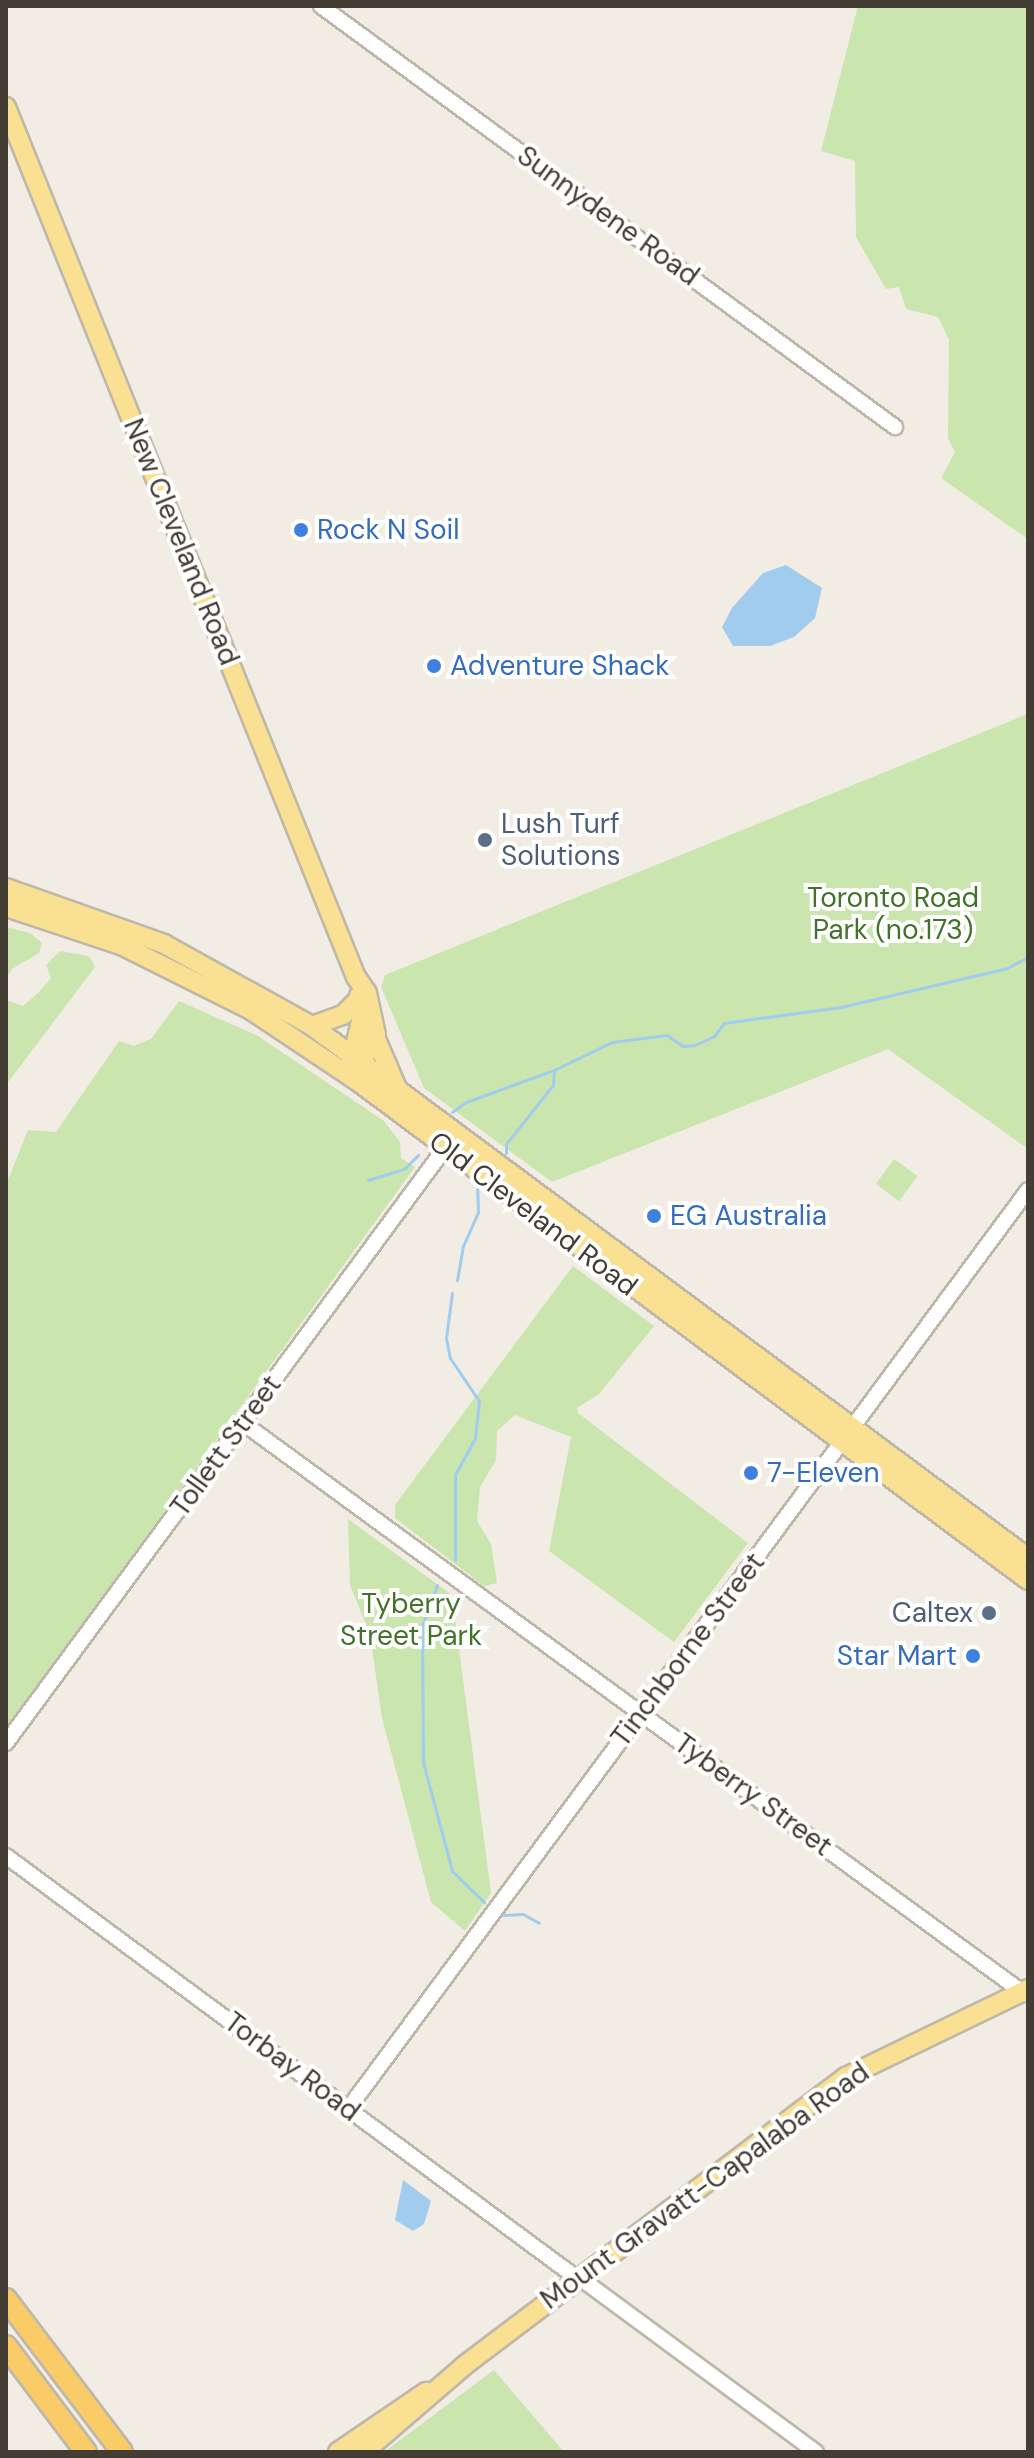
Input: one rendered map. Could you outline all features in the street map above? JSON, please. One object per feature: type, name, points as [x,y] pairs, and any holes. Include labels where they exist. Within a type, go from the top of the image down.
[{"type":"highway","points":[[6,2299],[122,2452]]},
{"type":"highway","points":[[6,2346],[86,2452]]},
{"type":"main road","name":"New Cleveland Road","points":[[6,107],[356,977],[368,996],[376,1039],[397,1089]]},
{"type":"main road","name":"Old Cleveland Road","points":[[6,888],[164,944],[312,1026],[354,1068],[445,1148],[848,1437],[1028,1558]]},
{"type":"main road","name":"Old Cleveland Road","points":[[6,907],[155,959],[397,1089],[1028,1580]]},
{"type":"main road","name":"New Cleveland Road","points":[[354,1068],[359,999],[356,977]]},
{"type":"main road","points":[[312,1026],[343,1015],[359,999]]},
{"type":"main road","points":[[354,1068],[376,1039]]},
{"type":"main road","name":"Mount Gravatt-Capalaba Road","points":[[364,2452],[439,2385],[846,2077],[1026,1993]]},
{"type":"main road","name":"Mount Gravatt-Capalaba Road","points":[[338,2452],[401,2405],[439,2385]]},
{"type":"street","name":"Sunnydene Road","points":[[321,6],[895,427]]},
{"type":"street","name":"Tollett Street","points":[[6,1743],[445,1148]]},
{"type":"street","name":"Tinchborne Street","points":[[348,2109],[1028,1190]]},
{"type":"street","name":"Tyberry Street","points":[[243,1423],[1026,1993]]},
{"type":"street","name":"Torbay Road","points":[[6,1856],[816,2452]]},
{"type":"green space","points":[[858,6],[1028,6],[1028,539],[941,478],[955,452],[948,438],[949,340],[938,317],[906,309],[899,287],[886,289],[856,237],[855,161],[821,151]]},
{"type":"green space","name":"Toronto Road Park (no.173)","points":[[1028,714],[1028,1149],[888,1049],[552,1182],[424,1088],[381,987],[385,975]]},
{"type":"green space","points":[[6,927],[30,933],[42,943],[39,953],[12,969],[6,978]]},
{"type":"green space","points":[[60,951],[89,956],[95,967],[6,1085],[6,1000],[23,1006],[38,993],[51,978],[46,965]]},
{"type":"green space","points":[[179,1001],[258,1036],[384,1121],[400,1142],[401,1158],[415,1167],[6,1729],[6,1185],[28,1130],[56,1132],[119,1041],[134,1046],[151,1039]]},
{"type":"green space","points":[[894,1159],[917,1176],[899,1201],[876,1184]]},
{"type":"green space","points":[[573,1266],[654,1326],[599,1394],[577,1408],[578,1413],[748,1543],[674,1642],[549,1551],[571,1437],[515,1415],[497,1431],[496,1460],[480,1487],[477,1521],[491,1544],[497,1583],[484,1586],[395,1518],[395,1505]]},
{"type":"green space","name":"Tyberry Street Park","points":[[348,1519],[452,1595],[491,1893],[465,1931],[431,1902],[382,1718],[370,1634],[350,1585]]},
{"type":"green space","points":[[494,2370],[564,2452],[384,2452]]},
{"type":"water","points":[[786,565],[822,588],[815,618],[794,637],[770,646],[733,646],[722,627],[732,608],[763,573]]},
{"type":"water","points":[[403,2180],[431,2201],[424,2224],[413,2231],[395,2220]]},
{"type":"waterway","points":[[452,1112],[466,1102],[554,1070],[612,1042],[667,1035],[683,1046],[695,1045],[714,1036],[724,1023],[841,1007],[1007,968],[1028,957]]},
{"type":"waterway","points":[[506,1153],[506,1144],[553,1085],[554,1070]]},
{"type":"waterway","points":[[368,1180],[404,1169],[418,1155]]},
{"type":"waterway","points":[[457,1280],[463,1246],[478,1212],[477,1189]]},
{"type":"waterway","points":[[452,1293],[446,1338],[450,1358],[479,1401],[475,1438],[455,1475],[455,1560]]},
{"type":"waterway","points":[[437,1585],[422,1626],[423,1762],[452,1871],[484,1902]]},
{"type":"waterway","points":[[504,1915],[523,1914],[539,1923]]},
{"type":"place","name":"Rock N Soil","points":[[301,530]]},
{"type":"place","name":"Adventure Shack","points":[[434,666]]},
{"type":"place","name":"Lush Turf Solutions","points":[[485,840]]},
{"type":"place","name":"EG Australia","points":[[654,1216]]},
{"type":"place","name":"7-Eleven","points":[[751,1473]]},
{"type":"place","name":"Caltex","points":[[989,1613]]},
{"type":"place","name":"Star Mart","points":[[973,1656]]}]
